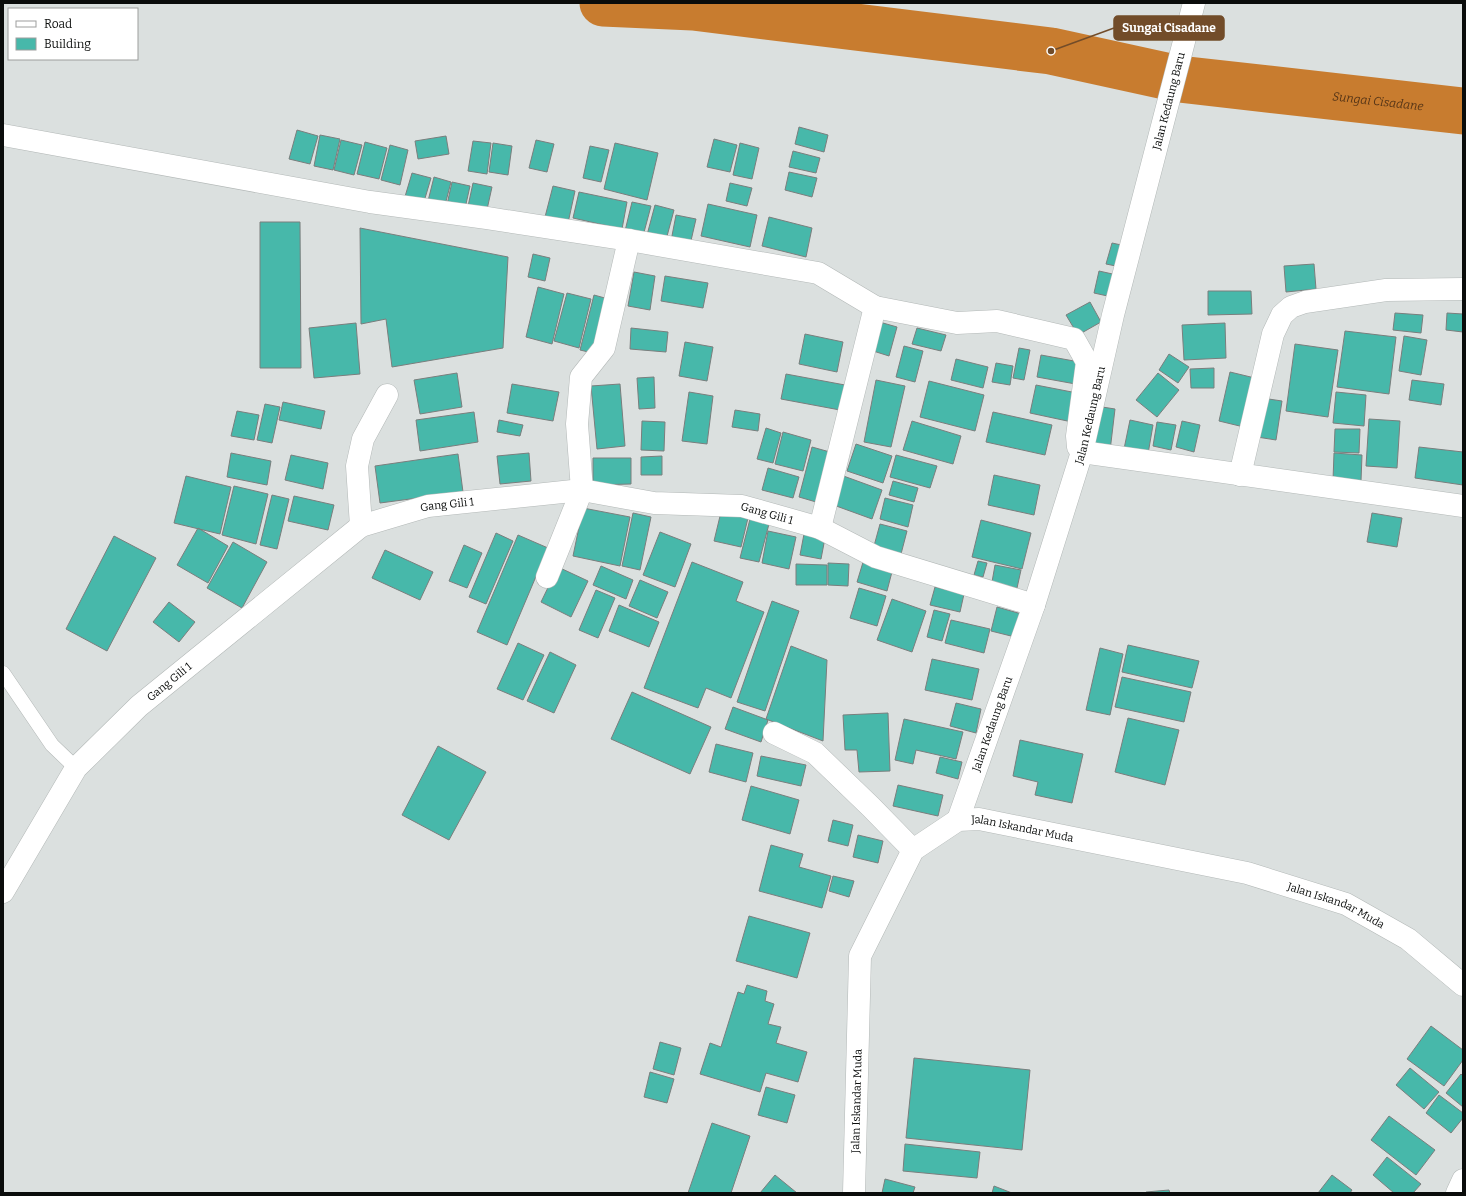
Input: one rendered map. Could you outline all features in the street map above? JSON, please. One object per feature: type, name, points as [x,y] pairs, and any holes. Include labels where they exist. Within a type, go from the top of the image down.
[{"type":"street","name":"Jalan Kedaung Baru","points":[[958,820],[1034,605],[1082,452],[1113,315],[1194,3]]},
{"type":"street","points":[[3,135],[370,202],[488,218],[629,240],[818,273],[875,307],[957,323],[997,322],[1074,340],[1087,362],[1077,436],[1078,447],[1082,452],[1463,506]]},
{"type":"street","points":[[547,577],[582,490],[577,424],[582,377],[604,348],[629,240]]},
{"type":"street","points":[[1240,475],[1273,334],[1282,315],[1291,307],[1305,302],[1386,290],[1463,289]]},
{"type":"street","points":[[820,528],[875,307]]},
{"type":"street","points":[[361,526],[357,466],[363,439],[387,395]]},
{"type":"street","name":"Gang Gili 1","points":[[3,892],[76,768],[139,706],[361,526],[428,506],[582,490],[654,503],[742,506],[820,528],[876,558],[1034,605]]},
{"type":"street","points":[[774,733],[815,753],[913,850]]},
{"type":"street","name":"Jalan Iskandar Muda","points":[[854,1193],[860,956],[913,850],[958,820],[979,819],[1247,873],[1346,904],[1408,939],[1463,985]]},
{"type":"street","points":[[1457,1193],[1463,1180]]},
{"type":"lane","points":[[3,673],[52,745],[76,768]]},
{"type":"building","points":[[799,127],[828,135],[824,152],[795,144]]},
{"type":"building","points":[[297,130],[318,136],[310,164],[289,159]]},
{"type":"building","points":[[320,135],[340,139],[333,170],[314,166]]},
{"type":"building","points":[[446,136],[449,154],[418,159],[415,141]]},
{"type":"building","points":[[714,139],[737,145],[730,172],[707,167]]},
{"type":"building","points":[[341,140],[362,145],[354,175],[334,170]]},
{"type":"building","points":[[536,140],[554,144],[547,172],[529,168]]},
{"type":"building","points":[[473,141],[491,143],[487,174],[468,171]]},
{"type":"building","points":[[365,142],[387,148],[379,179],[357,174]]},
{"type":"building","points":[[493,143],[512,146],[508,175],[489,172]]},
{"type":"building","points":[[615,143],[658,153],[647,200],[604,189]]},
{"type":"building","points":[[740,143],[759,148],[752,179],[733,175]]},
{"type":"building","points":[[390,145],[408,150],[400,185],[381,180]]},
{"type":"building","points":[[590,146],[609,150],[601,182],[583,178]]},
{"type":"building","points":[[793,151],[820,158],[816,173],[789,167]]},
{"type":"building","points":[[789,172],[817,178],[812,197],[785,190]]},
{"type":"building","points":[[412,173],[431,178],[423,205],[404,200]]},
{"type":"building","points":[[434,177],[451,182],[444,209],[427,205]]},
{"type":"building","points":[[452,182],[470,186],[464,213],[446,209]]},
{"type":"building","points":[[473,183],[492,187],[486,214],[467,211]]},
{"type":"building","points":[[730,183],[752,188],[747,206],[726,201]]},
{"type":"building","points":[[553,186],[575,191],[568,223],[545,217]]},
{"type":"building","points":[[579,192],[627,202],[622,229],[573,218]]},
{"type":"building","points":[[632,202],[651,206],[643,236],[625,231]]},
{"type":"building","points":[[708,204],[757,215],[750,247],[701,236]]},
{"type":"building","points":[[655,205],[674,210],[666,240],[647,235]]},
{"type":"building","points":[[676,215],[696,219],[690,245],[671,241]]},
{"type":"building","points":[[769,217],[812,228],[806,257],[762,246]]},
{"type":"building","points":[[260,222],[300,222],[301,368],[260,368]]},
{"type":"building","points":[[360,228],[508,257],[503,348],[392,367],[386,319],[361,324]]},
{"type":"building","points":[[1112,243],[1126,246],[1121,267],[1106,264]]},
{"type":"building","points":[[533,254],[550,258],[545,281],[528,277]]},
{"type":"building","points":[[1314,264],[1316,289],[1286,292],[1284,266]]},
{"type":"building","points":[[1099,271],[1117,275],[1112,297],[1094,293]]},
{"type":"building","points":[[634,272],[655,276],[650,310],[628,306]]},
{"type":"building","points":[[665,276],[708,283],[703,308],[661,301]]},
{"type":"building","points":[[538,287],[564,294],[552,344],[526,337]]},
{"type":"building","points":[[1208,291],[1251,291],[1252,314],[1208,315]]},
{"type":"building","points":[[567,293],[591,299],[579,348],[554,341]]},
{"type":"building","points":[[594,295],[612,300],[597,354],[580,350]]},
{"type":"building","points":[[1090,302],[1101,322],[1078,335],[1066,315]]},
{"type":"building","points":[[1395,313],[1423,315],[1421,333],[1393,330]]},
{"type":"building","points":[[1447,313],[1463,314],[1463,332],[1446,330]]},
{"type":"building","points":[[876,321],[897,327],[889,356],[867,349]]},
{"type":"building","points":[[356,323],[360,374],[314,378],[309,328]]},
{"type":"building","points":[[1225,323],[1226,358],[1184,360],[1182,325]]},
{"type":"building","points":[[631,328],[668,332],[666,352],[630,349]]},
{"type":"building","points":[[917,328],[946,335],[941,351],[912,344]]},
{"type":"building","points":[[1345,331],[1396,337],[1389,394],[1337,387]]},
{"type":"building","points":[[805,334],[843,342],[837,372],[799,364]]},
{"type":"building","points":[[1404,336],[1427,340],[1421,375],[1399,371]]},
{"type":"building","points":[[685,342],[713,347],[707,381],[679,376]]},
{"type":"building","points":[[1295,344],[1338,350],[1328,417],[1286,411]]},
{"type":"building","points":[[904,346],[923,351],[915,382],[896,377]]},
{"type":"building","points":[[1019,348],[1030,350],[1024,380],[1013,378]]},
{"type":"building","points":[[1169,354],[1189,367],[1178,383],[1159,370]]},
{"type":"building","points":[[1041,355],[1085,363],[1081,385],[1037,377]]},
{"type":"building","points":[[956,359],[988,367],[983,388],[951,380]]},
{"type":"building","points":[[996,363],[1013,366],[1010,385],[992,382]]},
{"type":"building","points":[[1214,368],[1214,388],[1191,388],[1190,369]]},
{"type":"building","points":[[1230,372],[1259,379],[1248,428],[1219,421]]},
{"type":"building","points":[[457,373],[462,407],[420,414],[414,380]]},
{"type":"building","points":[[1158,373],[1179,390],[1157,417],[1136,400]]},
{"type":"building","points":[[786,374],[845,385],[840,410],[781,399]]},
{"type":"building","points":[[654,377],[655,408],[639,409],[637,378]]},
{"type":"building","points":[[876,380],[905,386],[891,447],[864,442]]},
{"type":"building","points":[[1412,380],[1444,384],[1441,405],[1409,400]]},
{"type":"building","points":[[929,381],[984,395],[975,431],[920,417]]},
{"type":"building","points":[[512,384],[559,392],[553,421],[507,413]]},
{"type":"building","points":[[620,384],[625,446],[597,449],[591,386]]},
{"type":"building","points":[[1036,385],[1077,393],[1072,422],[1030,413]]},
{"type":"building","points":[[689,392],[713,396],[707,444],[682,441]]},
{"type":"building","points":[[1336,392],[1366,395],[1364,426],[1333,423]]},
{"type":"building","points":[[1262,398],[1282,401],[1276,440],[1257,437]]},
{"type":"building","points":[[283,402],[325,411],[321,429],[279,420]]},
{"type":"building","points":[[265,404],[280,407],[272,443],[257,440]]},
{"type":"building","points":[[1096,406],[1115,409],[1110,451],[1090,449]]},
{"type":"building","points":[[735,410],[760,414],[758,431],[732,427]]},
{"type":"building","points":[[237,411],[259,415],[254,440],[231,436]]},
{"type":"building","points":[[474,412],[478,442],[420,451],[416,420]]},
{"type":"building","points":[[993,412],[1052,425],[1045,455],[986,442]]},
{"type":"building","points":[[1369,419],[1400,421],[1397,468],[1366,466]]},
{"type":"building","points":[[499,420],[523,425],[520,436],[497,432]]},
{"type":"building","points":[[1130,420],[1153,425],[1148,454],[1124,449]]},
{"type":"building","points":[[642,421],[665,422],[664,451],[641,450]]},
{"type":"building","points":[[912,421],[961,436],[953,464],[903,450]]},
{"type":"building","points":[[1182,421],[1200,425],[1194,452],[1176,447]]},
{"type":"building","points":[[1157,422],[1176,425],[1171,450],[1153,446]]},
{"type":"building","points":[[766,428],[781,433],[773,463],[757,459]]},
{"type":"building","points":[[1335,429],[1360,429],[1359,453],[1334,452]]},
{"type":"building","points":[[783,432],[811,440],[803,471],[775,464]]},
{"type":"building","points":[[856,444],[892,456],[883,483],[847,471]]},
{"type":"building","points":[[812,447],[837,454],[823,504],[799,497]]},
{"type":"building","points":[[1419,447],[1463,452],[1463,485],[1415,478]]},
{"type":"building","points":[[231,453],[271,461],[267,485],[227,477]]},
{"type":"building","points":[[529,453],[531,481],[500,484],[497,456]]},
{"type":"building","points":[[1334,453],[1362,455],[1361,481],[1333,480]]},
{"type":"building","points":[[458,454],[463,492],[380,503],[375,466]]},
{"type":"building","points":[[291,455],[328,463],[323,489],[285,480]]},
{"type":"building","points":[[896,455],[937,466],[930,488],[890,477]]},
{"type":"building","points":[[662,456],[662,475],[641,475],[641,457]]},
{"type":"building","points":[[593,458],[631,458],[631,484],[593,485]]},
{"type":"building","points":[[768,468],[799,477],[793,498],[762,490]]},
{"type":"building","points":[[838,474],[882,490],[872,519],[828,503]]},
{"type":"building","points":[[994,475],[1040,485],[1034,515],[988,505]]},
{"type":"building","points":[[186,476],[231,487],[220,534],[174,523]]},
{"type":"building","points":[[893,481],[918,488],[914,502],[889,495]]},
{"type":"building","points":[[234,486],[268,494],[256,544],[222,535]]},
{"type":"building","points":[[272,495],[289,499],[277,549],[260,545]]},
{"type":"building","points":[[294,496],[334,505],[328,530],[288,521]]},
{"type":"building","points":[[885,498],[913,505],[908,527],[880,519]]},
{"type":"building","points":[[583,508],[630,517],[620,566],[573,556]]},
{"type":"building","points":[[721,512],[748,518],[741,547],[714,541]]},
{"type":"building","points":[[633,513],[651,517],[640,570],[622,566]]},
{"type":"building","points":[[1372,513],[1402,518],[1397,547],[1367,542]]},
{"type":"building","points":[[750,519],[769,524],[759,562],[740,558]]},
{"type":"building","points":[[981,520],[1031,533],[1022,569],[972,557]]},
{"type":"building","points":[[880,524],[907,531],[901,554],[874,546]]},
{"type":"building","points":[[198,528],[228,546],[208,583],[177,565]]},
{"type":"building","points":[[768,531],[796,537],[789,569],[762,563]]},
{"type":"building","points":[[660,532],[691,544],[675,587],[643,575]]},
{"type":"building","points":[[496,533],[513,541],[486,604],[469,597]]},
{"type":"building","points":[[804,534],[825,538],[821,559],[800,555]]},
{"type":"building","points":[[518,535],[548,548],[507,645],[477,632]]},
{"type":"building","points":[[114,536],[156,558],[107,651],[66,629]]},
{"type":"building","points":[[233,542],[267,562],[242,608],[207,588]]},
{"type":"building","points":[[464,545],[482,553],[467,588],[449,581]]},
{"type":"building","points":[[385,550],[433,572],[420,600],[372,578]]},
{"type":"building","points":[[864,559],[893,568],[887,591],[857,582]]},
{"type":"building","points":[[978,561],[987,563],[983,577],[974,575]]},
{"type":"building","points":[[692,562],[743,582],[736,601],[764,612],[731,698],[706,688],[698,708],[644,688]]},
{"type":"building","points":[[828,563],[849,564],[848,586],[828,585]]},
{"type":"building","points":[[796,564],[827,565],[827,585],[796,585]]},
{"type":"building","points":[[995,565],[1021,570],[1017,588],[992,582]]},
{"type":"building","points":[[601,566],[633,580],[626,599],[593,585]]},
{"type":"building","points":[[558,567],[588,581],[571,617],[541,602]]},
{"type":"building","points":[[640,580],[668,592],[657,618],[629,606]]},
{"type":"building","points":[[935,587],[964,594],[960,612],[930,605]]},
{"type":"building","points":[[859,588],[886,596],[877,626],[850,618]]},
{"type":"building","points":[[596,590],[615,598],[598,638],[579,630]]},
{"type":"building","points":[[892,599],[926,611],[912,652],[877,640]]},
{"type":"building","points":[[772,601],[799,611],[765,711],[737,702]]},
{"type":"building","points":[[169,602],[195,622],[179,642],[153,622]]},
{"type":"building","points":[[619,605],[659,622],[649,647],[609,631]]},
{"type":"building","points":[[997,607],[1025,615],[1019,638],[991,631]]},
{"type":"building","points":[[934,610],[950,614],[942,641],[927,637]]},
{"type":"building","points":[[951,620],[990,629],[984,653],[945,643]]},
{"type":"building","points":[[518,643],[544,655],[523,700],[497,689]]},
{"type":"building","points":[[1128,645],[1199,661],[1192,688],[1122,672]]},
{"type":"building","points":[[791,646],[827,660],[823,741],[766,719]]},
{"type":"building","points":[[1100,648],[1123,654],[1110,715],[1086,710]]},
{"type":"building","points":[[550,652],[576,665],[554,713],[527,701]]},
{"type":"building","points":[[932,659],[979,669],[972,700],[925,690]]},
{"type":"building","points":[[1122,677],[1191,692],[1184,722],[1115,707]]},
{"type":"building","points":[[632,692],[711,727],[690,774],[611,739]]},
{"type":"building","points":[[956,703],[981,709],[976,733],[950,726]]},
{"type":"building","points":[[733,707],[768,720],[761,742],[725,729]]},
{"type":"building","points":[[888,713],[890,771],[859,772],[857,750],[845,750],[843,715]]},
{"type":"building","points":[[1128,718],[1179,730],[1165,785],[1115,772]]},
{"type":"building","points":[[904,719],[963,732],[956,759],[916,750],[913,764],[895,760]]},
{"type":"building","points":[[1020,740],[1083,754],[1072,803],[1035,795],[1038,782],[1013,776]]},
{"type":"building","points":[[716,744],[753,753],[746,782],[709,772]]},
{"type":"building","points":[[438,746],[486,772],[449,840],[402,815]]},
{"type":"building","points":[[761,756],[806,765],[801,786],[757,776]]},
{"type":"building","points":[[940,757],[962,762],[958,779],[936,773]]},
{"type":"building","points":[[898,785],[943,795],[938,816],[893,806]]},
{"type":"building","points":[[751,786],[799,800],[790,834],[742,820]]},
{"type":"building","points":[[833,820],[853,825],[848,846],[828,841]]},
{"type":"building","points":[[858,835],[883,841],[878,863],[853,857]]},
{"type":"building","points":[[771,845],[803,854],[799,867],[831,876],[822,908],[759,891]]},
{"type":"building","points":[[833,876],[854,881],[849,897],[829,891]]},
{"type":"building","points":[[749,916],[810,933],[797,978],[736,961]]},
{"type":"building","points":[[747,985],[767,991],[765,1001],[774,1004],[768,1024],[781,1027],[776,1043],[807,1052],[798,1082],[766,1073],[760,1092],[700,1074],[710,1043],[721,1047],[738,992],[744,994]]},
{"type":"building","points":[[1431,1026],[1463,1050],[1463,1060],[1444,1086],[1407,1059]]},
{"type":"building","points":[[660,1042],[681,1048],[674,1075],[653,1069]]},
{"type":"building","points":[[914,1058],[1030,1070],[1022,1150],[906,1138]]},
{"type":"building","points":[[1410,1068],[1439,1092],[1424,1109],[1396,1085]]},
{"type":"building","points":[[650,1072],[674,1079],[667,1103],[644,1097]]},
{"type":"building","points":[[1461,1074],[1463,1076],[1463,1107],[1446,1093]]},
{"type":"building","points":[[766,1087],[795,1095],[787,1123],[758,1115]]},
{"type":"building","points":[[1439,1095],[1463,1113],[1463,1118],[1451,1133],[1426,1113]]},
{"type":"building","points":[[1389,1116],[1435,1150],[1416,1175],[1371,1140]]},
{"type":"building","points":[[712,1123],[750,1136],[731,1193],[688,1193]]},
{"type":"building","points":[[905,1144],[980,1152],[977,1178],[903,1171]]},
{"type":"building","points":[[1387,1157],[1421,1184],[1413,1193],[1394,1193],[1373,1175]]},
{"type":"building","points":[[775,1175],[797,1193],[760,1193]]},
{"type":"building","points":[[1332,1175],[1352,1190],[1350,1193],[1318,1193]]},
{"type":"building","points":[[885,1179],[915,1187],[913,1193],[882,1193]]},
{"type":"building","points":[[994,1186],[1012,1193],[992,1193]]},
{"type":"building","points":[[1169,1190],[1170,1193],[1146,1193],[1146,1192]]},
{"type":"waterway","name":"Sungai Cisadane","points":[[603,3],[693,7],[1051,51],[1179,79],[1463,111]]},
{"type":"place","name":"Sungai Cisadane","points":[[1051,51]]}]
